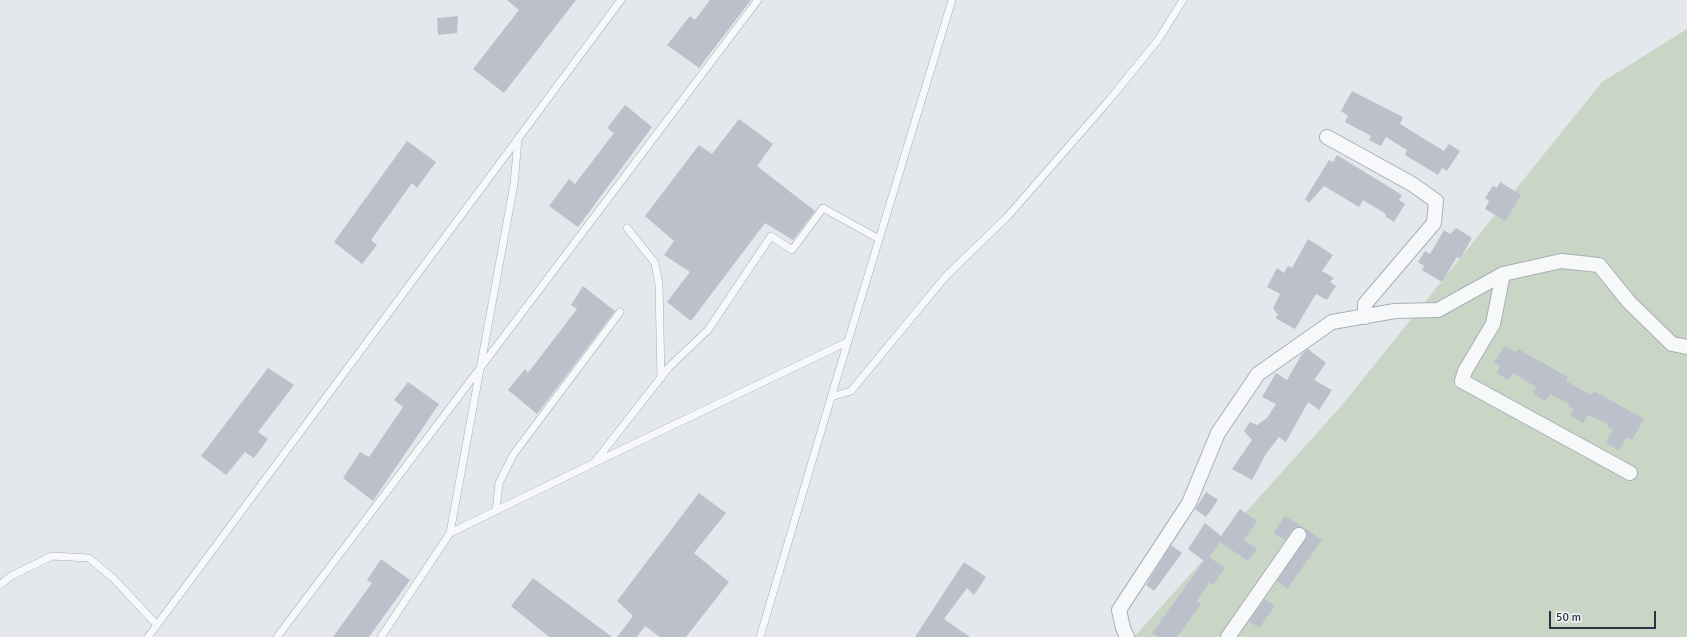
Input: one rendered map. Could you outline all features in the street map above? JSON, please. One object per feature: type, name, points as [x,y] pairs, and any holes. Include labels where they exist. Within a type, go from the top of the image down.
[{"type":"street","points":[[1327,138],[1412,184],[1436,201],[1434,223],[1365,304],[1365,317]]},
{"type":"street","points":[[1127,637],[1123,628],[1119,610],[1189,503],[1218,433],[1258,374],[1332,322],[1395,311],[1438,310],[1502,274],[1561,261],[1599,265],[1629,302],[1672,344],[1687,347]]},
{"type":"street","points":[[1502,274],[1493,324],[1465,371],[1462,381],[1630,473]]},
{"type":"street","points":[[1228,637],[1299,535]]},
{"type":"lane","points":[[148,637],[621,0]]},
{"type":"lane","points":[[277,637],[758,0]]},
{"type":"lane","points":[[760,637],[847,342],[952,0]]},
{"type":"lane","points":[[831,397],[851,391],[946,276],[1008,216],[1110,99],[1158,40],[1183,0]]},
{"type":"lane","points":[[381,637],[450,533],[514,184],[518,138]]},
{"type":"lane","points":[[594,463],[669,367],[708,330],[772,236],[792,250],[823,208],[879,239]]},
{"type":"lane","points":[[627,228],[655,263],[659,285],[661,378]]},
{"type":"lane","points":[[496,511],[499,484],[513,455],[620,312]]},
{"type":"lane","points":[[450,533],[847,342]]},
{"type":"lane","points":[[0,585],[11,576],[52,556],[89,558],[114,579],[157,625]]},
{"type":"green space","points":[[1687,29],[1687,637],[1134,637],[1342,405],[1602,82]]},
{"type":"building","points":[[507,0],[576,0],[504,93],[473,69],[519,10]]},
{"type":"building","points":[[710,0],[751,0],[699,68],[667,45],[690,16],[695,20]]},
{"type":"building","points":[[458,16],[457,33],[438,35],[437,18]]},
{"type":"building","points":[[1352,91],[1403,117],[1400,124],[1444,151],[1449,144],[1460,151],[1447,171],[1442,168],[1438,175],[1405,155],[1407,150],[1386,137],[1381,146],[1369,140],[1371,136],[1345,122],[1348,116],[1341,111]]},
{"type":"building","points":[[625,105],[652,127],[578,227],[549,206],[569,179],[575,184],[614,133],[607,128]]},
{"type":"building","points":[[739,119],[773,144],[757,166],[815,211],[793,240],[765,223],[691,321],[667,302],[690,272],[664,255],[674,241],[645,216],[699,145],[712,154]]},
{"type":"building","points":[[407,141],[436,162],[417,188],[412,183],[371,240],[377,245],[362,264],[334,242]]},
{"type":"building","points":[[1337,155],[1402,195],[1399,200],[1405,204],[1394,222],[1385,216],[1386,214],[1363,200],[1359,207],[1324,186],[1309,203],[1305,199],[1329,160],[1333,162]]},
{"type":"building","points":[[1500,182],[1521,195],[1505,221],[1485,209],[1489,201],[1485,198],[1493,186],[1497,188]]},
{"type":"building","points":[[1456,228],[1472,238],[1460,259],[1457,257],[1442,282],[1422,270],[1424,266],[1418,262],[1425,251],[1430,254],[1444,230],[1450,234]]},
{"type":"building","points":[[1308,239],[1333,255],[1322,271],[1334,278],[1330,282],[1336,286],[1327,300],[1316,294],[1295,329],[1275,318],[1278,315],[1273,308],[1280,294],[1267,287],[1277,268],[1284,273],[1288,266],[1292,268]]},
{"type":"building","points":[[583,286],[615,311],[537,414],[508,390],[525,369],[528,373],[577,309],[571,305]]},
{"type":"building","points":[[1504,346],[1516,352],[1518,349],[1568,377],[1566,381],[1591,395],[1594,391],[1644,419],[1632,440],[1626,437],[1619,450],[1606,443],[1613,430],[1607,426],[1608,424],[1588,415],[1583,423],[1570,415],[1574,410],[1568,406],[1569,404],[1550,394],[1545,401],[1533,394],[1536,387],[1513,373],[1508,380],[1497,373],[1500,366],[1494,363]]},
{"type":"building","points":[[1308,349],[1326,363],[1314,380],[1332,390],[1319,410],[1308,402],[1286,442],[1279,437],[1266,454],[1252,480],[1232,469],[1252,440],[1244,431],[1250,422],[1257,425],[1267,418],[1276,404],[1262,397],[1276,373],[1287,380],[1302,354]]},
{"type":"building","points":[[268,368],[294,385],[258,432],[268,439],[254,458],[245,452],[226,475],[201,456]]},
{"type":"building","points":[[408,382],[439,404],[373,501],[343,478],[360,452],[369,457],[403,407],[394,400]]},
{"type":"building","points":[[1206,492],[1218,500],[1206,517],[1195,509]]},
{"type":"building","points":[[699,493],[726,513],[694,553],[729,582],[686,637],[660,637],[645,626],[637,637],[617,637],[633,616],[617,601]]},
{"type":"building","points":[[1240,509],[1257,521],[1244,540],[1257,549],[1248,561],[1220,542],[1209,557],[1225,568],[1213,585],[1209,583],[1197,601],[1201,604],[1177,637],[1158,637],[1152,633],[1204,561],[1188,549],[1205,523],[1221,536]]},
{"type":"building","points":[[1285,516],[1303,527],[1322,540],[1287,589],[1277,581],[1307,535],[1304,528],[1300,527],[1292,530],[1285,540],[1273,533]]},
{"type":"building","points":[[1171,545],[1182,553],[1154,591],[1146,585]]},
{"type":"building","points":[[381,559],[410,580],[369,637],[333,637],[372,583],[367,580]]},
{"type":"building","points":[[964,562],[986,577],[974,595],[967,588],[944,619],[970,637],[915,637]]},
{"type":"building","points":[[533,578],[612,637],[549,637],[511,606]]},
{"type":"building","points":[[1265,599],[1275,606],[1259,628],[1249,621]]}]
